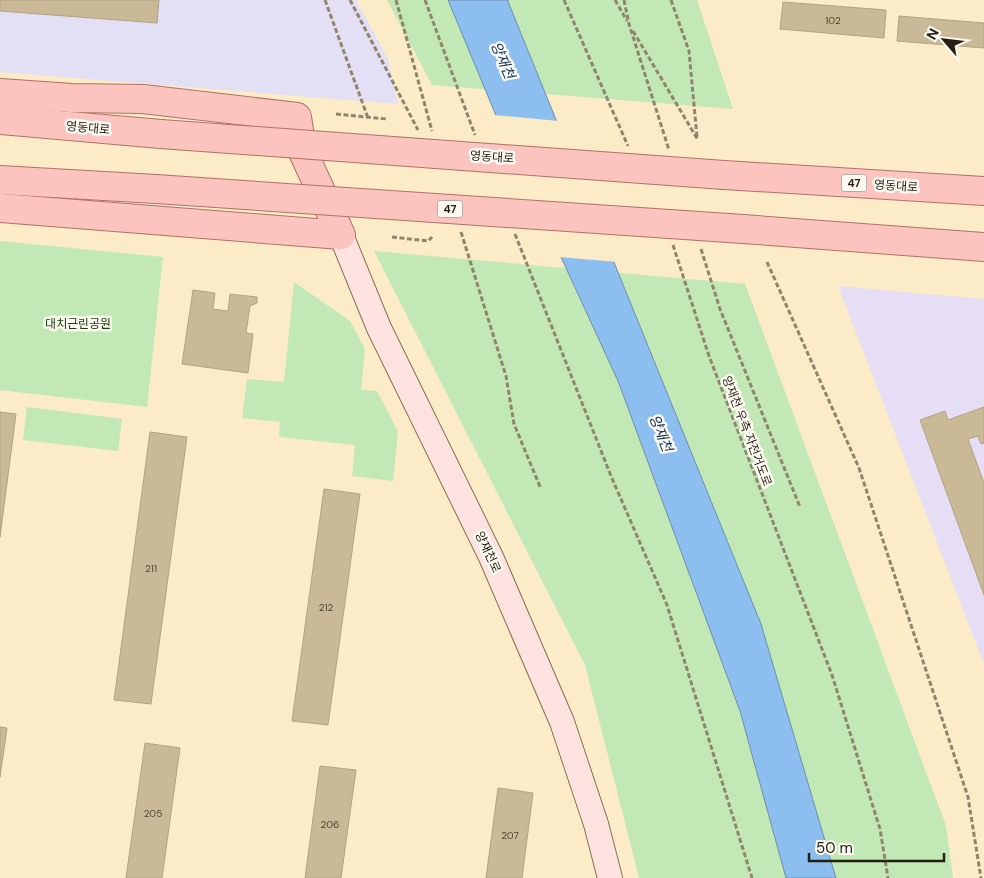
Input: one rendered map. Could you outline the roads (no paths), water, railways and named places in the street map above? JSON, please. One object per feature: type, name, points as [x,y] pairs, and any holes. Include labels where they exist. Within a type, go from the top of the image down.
[{"type":"main road","points":[[0,93],[72,98],[143,99],[297,117],[302,150],[341,235],[0,208]]},
{"type":"main road","name":"영동대로","points":[[0,120],[161,134],[306,143],[724,175],[984,191]]},
{"type":"main road","name":"47","points":[[0,180],[984,246]]},
{"type":"street","name":"양재천로","points":[[341,235],[379,328],[491,557],[562,722],[596,824],[610,878]]},
{"type":"water","name":"양재천","points":[[448,0],[508,0],[761,624],[836,878],[786,878],[740,711],[618,381],[497,118]]},
{"type":"park label","name":"대치근린공원","points":[[78,324]]}]
